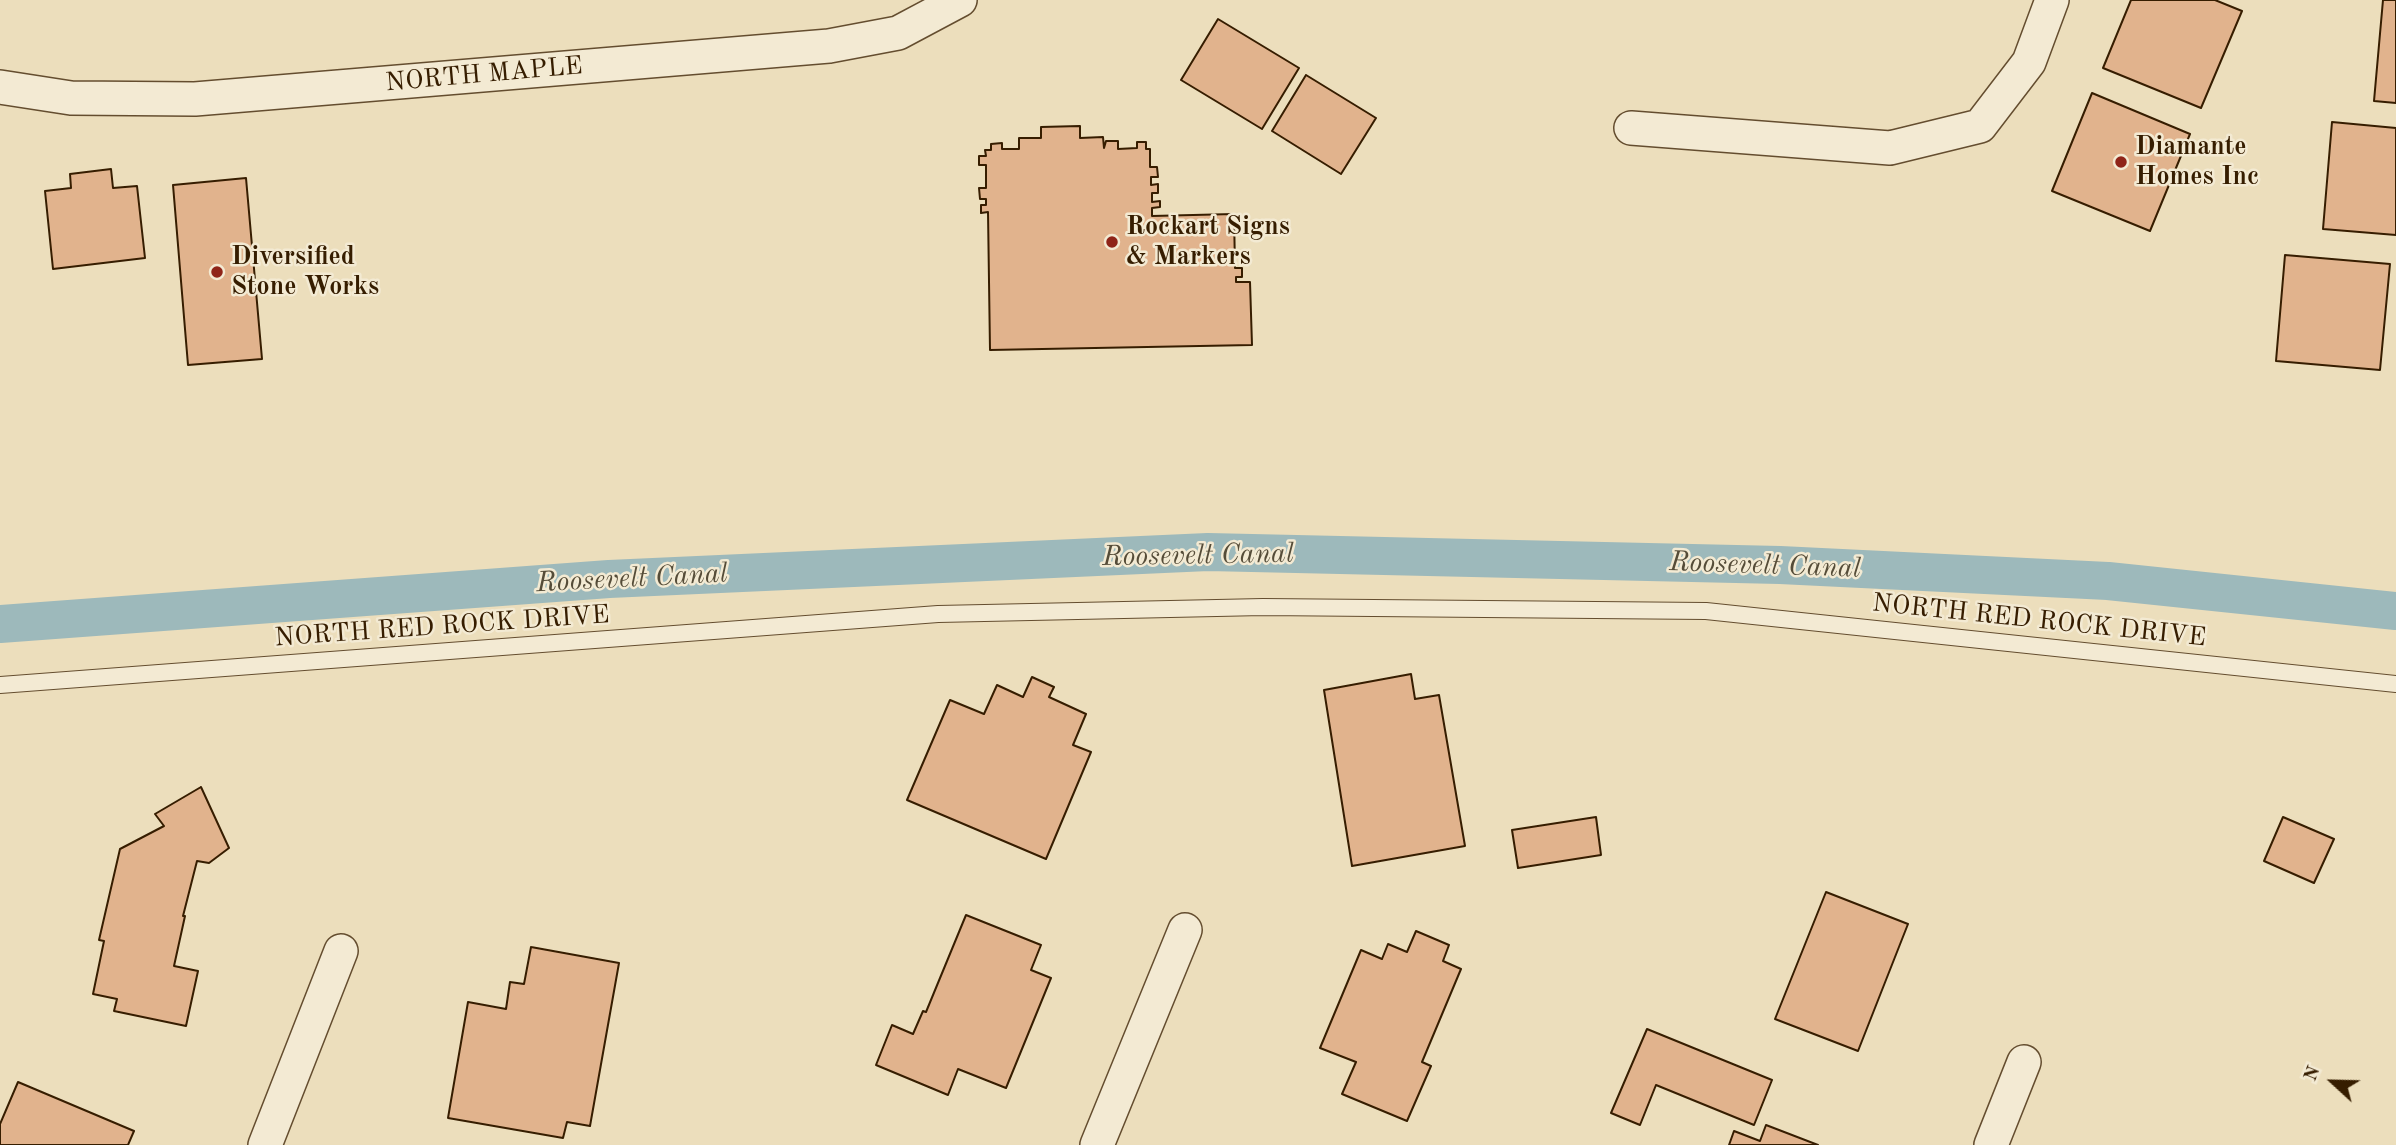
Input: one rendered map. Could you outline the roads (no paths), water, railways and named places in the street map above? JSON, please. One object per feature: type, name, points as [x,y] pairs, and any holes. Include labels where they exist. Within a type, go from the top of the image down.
[{"type":"street","name":"NORTH MAPLE","points":[[0,87],[71,98],[195,99],[816,47],[898,33],[960,0]]},
{"type":"street","points":[[1631,128],[1890,148],[1980,126],[2029,62],[2052,0]]},
{"type":"street","points":[[1097,1145],[1185,930]]},
{"type":"street","points":[[265,1145],[341,951]]},
{"type":"street","points":[[1991,1145],[2024,1062]]},
{"type":"lane","name":"NORTH RED ROCK DRIVE","points":[[0,685],[938,614],[1263,607],[1706,611],[2396,684]]},
{"type":"waterway","name":"Roosevelt Canal","points":[[0,624],[609,579],[1208,552],[1780,565],[2108,581],[2396,611]]},
{"type":"place","name":"Diamante Homes Inc","points":[[2121,162]]},
{"type":"place","name":"Rockart Signs & Markers","points":[[1112,242]]},
{"type":"place","name":"Diversified Stone Works","points":[[217,272]]}]
